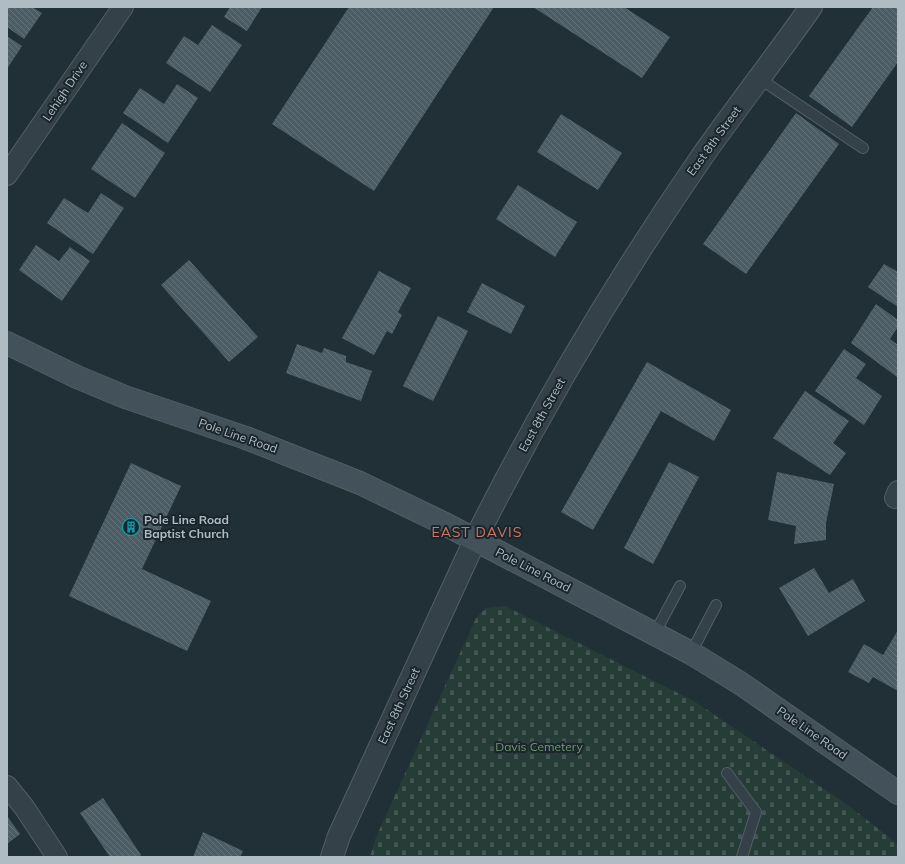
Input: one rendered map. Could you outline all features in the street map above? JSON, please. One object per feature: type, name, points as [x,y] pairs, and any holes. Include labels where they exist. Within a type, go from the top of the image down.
[{"type":"main road","name":"Pole Line Road","points":[[7,343],[77,377],[125,397],[246,438],[360,483],[475,540],[691,652],[740,682],[898,793]]},
{"type":"street","name":"Lehigh Drive","points":[[7,175],[123,7]]},
{"type":"street","name":"East 8th Street","points":[[332,857],[339,836],[497,495],[598,316],[642,246],[702,157],[811,7]]},
{"type":"street","points":[[7,786],[24,806],[54,856]]},
{"type":"lane","points":[[760,79],[863,148]]},
{"type":"lane","points":[[655,633],[680,586]]},
{"type":"lane","points":[[691,652],[716,605]]},
{"type":"lane","points":[[727,773],[756,812],[742,857]]},
{"type":"green space","name":"Davis Cemetery","points":[[505,606],[694,701],[845,803],[898,844],[898,857],[370,857],[376,837],[476,618],[486,608]]},
{"type":"building","points":[[7,7],[32,7],[42,13],[24,39],[7,27]]},
{"type":"building","points":[[230,7],[262,7],[247,31],[224,17]]},
{"type":"building","points":[[349,7],[494,7],[374,191],[272,124]]},
{"type":"building","points":[[533,7],[624,7],[670,37],[642,78]]},
{"type":"building","points":[[873,7],[898,7],[898,62],[852,127],[809,96]]},
{"type":"building","points":[[212,25],[242,45],[210,92],[166,63],[184,36],[198,45]]},
{"type":"building","points":[[7,36],[22,46],[7,69]]},
{"type":"building","points":[[177,84],[198,98],[168,143],[123,113],[140,88],[164,104]]},
{"type":"building","points":[[796,113],[839,144],[746,274],[703,244]]},
{"type":"building","points":[[561,114],[622,153],[598,190],[537,152]]},
{"type":"building","points":[[122,123],[165,153],[135,198],[91,169]]},
{"type":"building","points":[[518,185],[577,222],[555,257],[496,219]]},
{"type":"building","points":[[101,193],[124,208],[93,254],[47,223],[64,198],[88,213]]},
{"type":"building","points":[[36,245],[59,261],[70,247],[90,261],[62,301],[19,270]]},
{"type":"building","points":[[189,260],[258,337],[229,362],[161,285]]},
{"type":"building","points":[[884,264],[898,272],[898,307],[868,287]]},
{"type":"building","points":[[379,271],[411,288],[398,312],[402,315],[392,334],[387,331],[374,355],[342,338]]},
{"type":"building","points":[[482,283],[525,306],[511,334],[467,312]]},
{"type":"building","points":[[876,304],[898,320],[898,327],[890,339],[898,345],[897,377],[851,343]]},
{"type":"building","points":[[438,316],[468,331],[433,401],[403,386]]},
{"type":"building","points":[[297,344],[322,353],[324,348],[346,356],[346,362],[372,371],[361,401],[286,373]]},
{"type":"building","points":[[844,349],[866,364],[856,378],[882,396],[864,425],[815,391]]},
{"type":"building","points":[[647,362],[731,410],[714,441],[661,411],[593,530],[561,512]]},
{"type":"building","points":[[805,391],[849,421],[833,443],[846,453],[830,475],[773,438]]},
{"type":"building","points":[[669,462],[699,477],[653,564],[624,548]]},
{"type":"building","name":"Pole Line Road Baptist Church","points":[[131,463],[181,486],[142,569],[211,601],[187,651],[69,596]]},
{"type":"building","points":[[777,472],[834,484],[826,523],[826,540],[794,544],[796,526],[768,520]]},
{"type":"building","points":[[814,568],[829,593],[853,579],[865,601],[808,636],[779,588]]},
{"type":"building","points":[[898,630],[898,691],[873,677],[869,683],[848,672],[864,644],[883,655]]},
{"type":"building","points":[[103,798],[141,855],[139,857],[110,857],[80,813]]},
{"type":"building","points":[[7,816],[20,834],[7,844]]},
{"type":"building","points":[[203,832],[243,851],[240,857],[193,857]]},
{"type":"place","name":"Pole Line Road Baptist Church","points":[[131,527]]},
{"type":"district","name":"EAST DAVIS","points":[[477,532]]}]
